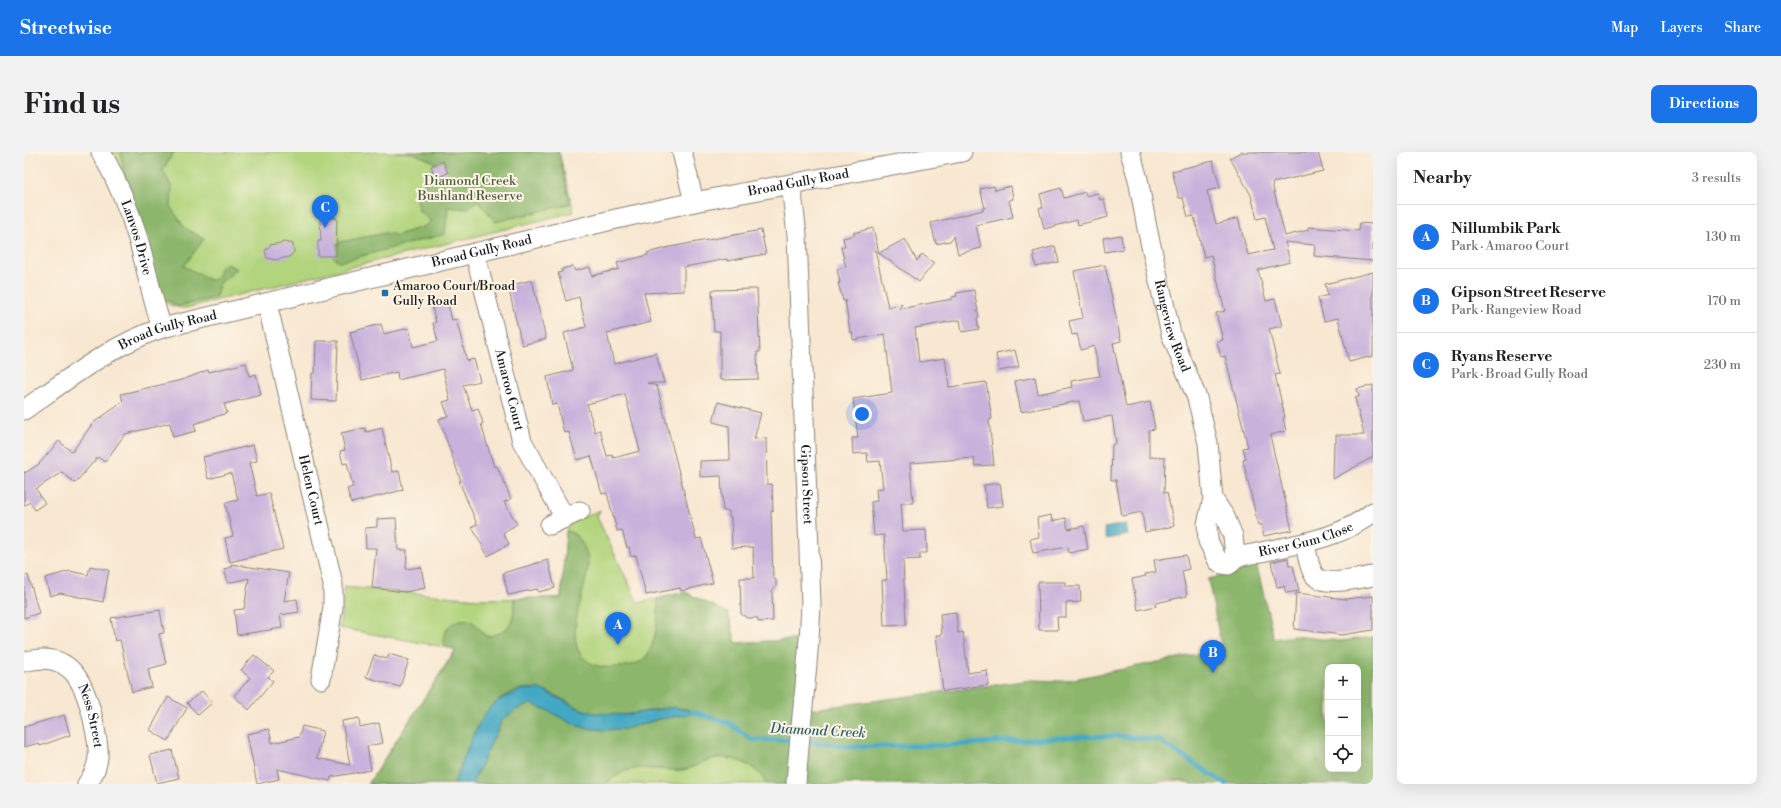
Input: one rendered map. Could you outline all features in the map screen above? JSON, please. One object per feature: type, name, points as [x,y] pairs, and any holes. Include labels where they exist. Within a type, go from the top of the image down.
[{"type":"street","name":"Lanvos Drive","points":[[101,152],[121,192],[132,221],[152,299],[162,328]]},
{"type":"street","points":[[682,152],[694,202]]},
{"type":"street","name":"Broad Gully Road","points":[[24,410],[119,346],[142,334],[162,328],[616,219],[694,202],[962,152]]},
{"type":"street","name":"Rangeview Road","points":[[1130,152],[1171,334],[1196,398],[1206,431],[1213,499],[1207,529],[1210,548],[1218,561],[1225,566],[1232,563],[1235,557],[1235,545],[1230,526],[1213,499]]},
{"type":"street","name":"Gipson Street","points":[[791,184],[797,236],[810,588],[809,654],[802,702],[796,777]]},
{"type":"street","name":"Amaroo Court","points":[[475,252],[522,441],[565,518]]},
{"type":"street","name":"Helen Court","points":[[267,303],[333,584],[333,607],[321,679]]},
{"type":"street","name":"River Gum Close","points":[[1235,557],[1305,543],[1344,531],[1373,512]]},
{"type":"street","points":[[1305,543],[1313,574],[1319,579],[1339,582],[1373,576]]},
{"type":"street","name":"Ness Street","points":[[24,662],[44,659],[55,660],[71,668],[86,692],[91,710],[99,755],[94,775],[87,784]]},
{"type":"green space","points":[[108,152],[559,152],[574,212],[186,308],[180,308],[163,300]]},
{"type":"green space","points":[[121,152],[175,152],[163,170],[172,187],[171,208],[185,228],[204,239],[184,266],[212,281],[217,278],[221,266],[228,264],[237,269],[220,283],[215,298],[178,306],[161,297],[125,184]]},
{"type":"green space","name":"Diamond Creek Bushland Reserve","points":[[396,152],[559,152],[570,204],[495,222],[477,200],[468,209],[448,207],[445,234],[339,262],[329,252],[340,242],[385,233],[396,235],[423,227],[431,221],[419,211],[417,198],[435,162],[412,153]]},
{"type":"green space","points":[[600,510],[597,517],[638,603],[685,592],[728,613],[736,643],[802,639],[790,784],[368,784],[456,649],[339,628],[344,587],[479,599],[561,598],[567,524]]},
{"type":"green space","points":[[566,531],[575,534],[581,541],[588,561],[576,621],[575,636],[578,649],[585,659],[598,666],[623,666],[638,663],[644,658],[653,644],[657,625],[658,599],[685,592],[728,613],[736,643],[802,639],[790,784],[766,784],[757,771],[751,766],[743,762],[727,758],[719,758],[707,760],[682,770],[634,769],[616,776],[606,784],[472,784],[502,720],[516,710],[531,704],[585,728],[641,725],[659,719],[699,713],[687,709],[665,708],[632,714],[604,715],[593,713],[574,706],[545,691],[522,689],[507,694],[494,705],[483,719],[474,735],[454,784],[368,784],[456,650],[445,647],[444,634],[450,625],[462,620],[470,621],[476,624],[484,635],[492,636],[503,631],[510,624],[514,610],[514,598],[561,598]]},
{"type":"green space","points":[[1256,562],[1274,639],[1294,636],[1341,641],[1373,637],[1373,784],[1192,784],[1180,781],[1162,781],[1144,784],[807,784],[812,709],[1031,680],[1064,681],[1222,649],[1208,579],[1233,574]]},
{"type":"water","points":[[1126,524],[1128,535],[1106,539],[1104,528]]},
{"type":"water","points":[[525,689],[540,689],[580,709],[594,713],[625,715],[674,707],[700,713],[659,719],[625,729],[603,730],[585,728],[571,723],[547,710],[530,704],[516,710],[502,720],[472,784],[454,784],[469,744],[479,723],[490,708],[511,694]]},
{"type":"building","points":[[1241,152],[1318,152],[1323,171],[1272,183],[1285,236],[1308,230],[1308,227],[1358,231],[1359,223],[1373,224],[1373,261],[1314,256],[1315,245],[1285,242],[1290,262],[1258,270],[1266,301],[1275,299],[1282,326],[1269,329],[1280,374],[1275,375],[1285,417],[1283,418],[1286,431],[1270,435],[1292,530],[1264,536],[1261,524],[1258,525],[1243,460],[1246,459],[1243,448],[1248,447],[1225,356],[1221,357],[1217,342],[1223,340],[1216,313],[1225,311],[1211,255],[1204,257],[1194,216],[1188,217],[1183,198],[1179,198],[1172,171],[1213,161],[1220,188],[1207,191],[1216,224],[1238,218],[1248,255],[1273,250],[1265,217],[1257,219],[1251,195],[1230,158]]},
{"type":"building","points":[[443,161],[448,173],[436,178],[431,166]]},
{"type":"building","points":[[994,186],[995,190],[1011,186],[1013,199],[1009,200],[1013,217],[976,225],[981,248],[958,254],[954,236],[950,241],[936,244],[931,223],[983,210],[982,208],[985,208],[980,189]]},
{"type":"building","points":[[1061,188],[1064,198],[1085,192],[1086,196],[1098,193],[1100,200],[1104,199],[1108,217],[1078,225],[1077,220],[1044,229],[1039,208],[1043,207],[1040,194]]},
{"type":"building","points":[[320,218],[337,218],[336,256],[318,256],[318,241],[321,241]]},
{"type":"building","points":[[873,228],[879,253],[875,250],[888,307],[902,304],[899,309],[952,299],[952,297],[957,296],[956,293],[974,290],[979,317],[977,318],[979,329],[962,332],[960,320],[915,328],[919,362],[945,358],[949,387],[986,382],[992,419],[989,420],[994,465],[975,466],[974,458],[910,463],[913,503],[901,503],[903,531],[926,530],[927,553],[920,553],[920,559],[903,560],[906,625],[884,626],[882,580],[887,580],[884,535],[874,536],[871,502],[877,501],[876,489],[883,488],[880,461],[868,462],[867,453],[853,454],[852,438],[858,438],[853,399],[892,393],[885,334],[853,340],[852,332],[850,332],[845,300],[843,301],[838,283],[840,283],[837,269],[846,267],[841,247],[845,247],[843,238],[855,235],[853,233]]},
{"type":"building","points":[[761,230],[766,254],[684,267],[684,291],[644,293],[651,322],[607,333],[614,364],[656,353],[664,383],[647,383],[657,386],[696,539],[701,538],[713,583],[681,591],[680,588],[646,595],[636,555],[631,557],[629,547],[627,548],[622,530],[617,531],[607,493],[602,494],[591,456],[577,460],[569,432],[564,433],[557,404],[552,405],[547,377],[573,370],[564,333],[586,327],[579,297],[566,301],[558,273],[562,272],[562,269],[573,266],[575,271],[590,267],[592,276],[619,269],[617,263],[648,255],[647,253],[670,247]],"holes":[[[625,394],[640,451],[613,458],[613,455],[607,456],[600,430],[595,432],[587,404]]]},
{"type":"building","points":[[1121,235],[1123,249],[1105,252],[1103,238]]},
{"type":"building","points":[[905,239],[917,261],[922,254],[934,263],[919,282],[879,253]]},
{"type":"building","points":[[285,242],[293,244],[294,252],[289,257],[275,260],[267,258],[265,251],[270,245]]},
{"type":"building","points":[[1055,246],[1059,262],[1036,267],[1033,252]]},
{"type":"building","points":[[1105,265],[1121,341],[1113,343],[1126,407],[1150,402],[1155,429],[1149,430],[1149,457],[1165,458],[1164,493],[1167,492],[1174,526],[1145,532],[1142,512],[1122,516],[1116,480],[1111,480],[1112,445],[1116,443],[1112,416],[1083,421],[1079,401],[1021,412],[1015,381],[1035,377],[1038,394],[1072,387],[1071,381],[1100,376],[1094,346],[1081,350],[1077,334],[1072,335],[1069,321],[1083,318],[1074,271]]},
{"type":"building","points":[[1373,272],[1373,356],[1349,362],[1338,318],[1324,321],[1318,298],[1328,295],[1325,284]]},
{"type":"building","points":[[532,280],[546,339],[522,345],[508,286]]},
{"type":"building","points":[[757,289],[760,352],[757,352],[758,379],[720,380],[720,331],[714,331],[712,290]]},
{"type":"building","points":[[448,304],[452,320],[456,319],[467,361],[474,359],[480,381],[463,385],[472,410],[478,408],[483,423],[481,424],[494,467],[497,466],[511,499],[504,502],[517,524],[503,533],[509,544],[488,556],[472,527],[477,524],[459,481],[461,481],[439,419],[448,416],[443,402],[450,400],[443,369],[398,380],[397,372],[362,380],[350,332],[381,324],[384,334],[409,328],[413,347],[438,341],[433,323],[436,322],[432,308]]},
{"type":"building","points":[[316,341],[338,341],[336,401],[311,400],[312,373],[315,373]]},
{"type":"building","points":[[1015,350],[1019,367],[999,371],[996,354]]},
{"type":"building","points":[[246,363],[249,376],[256,374],[261,395],[224,404],[227,413],[194,424],[196,431],[173,437],[170,423],[125,434],[105,462],[98,457],[75,483],[62,472],[36,489],[45,503],[35,510],[30,502],[24,506],[24,471],[25,473],[39,464],[59,441],[72,452],[93,423],[123,402],[121,394],[182,380],[208,370],[209,372]]},
{"type":"building","points":[[1373,385],[1373,457],[1333,479],[1334,443],[1336,443],[1336,435],[1364,435],[1355,398],[1359,397],[1357,389]]},
{"type":"building","points":[[718,402],[761,413],[754,439],[766,438],[767,484],[772,484],[773,511],[771,511],[773,577],[776,580],[776,586],[772,591],[773,621],[758,622],[758,618],[747,618],[741,614],[740,578],[754,578],[753,547],[732,548],[731,517],[729,517],[729,511],[723,511],[721,476],[700,477],[700,461],[730,460],[729,426],[713,422]]},
{"type":"building","points":[[365,428],[366,432],[382,428],[392,472],[399,471],[403,490],[351,503],[347,489],[353,487],[347,463],[343,464],[340,451],[345,450],[341,433]]},
{"type":"building","points":[[253,445],[257,461],[249,463],[257,496],[269,493],[283,549],[230,562],[225,538],[233,536],[225,503],[238,500],[231,473],[208,479],[203,457]]},
{"type":"building","points":[[1000,483],[1003,506],[987,508],[984,485]]},
{"type":"building","points":[[1051,515],[1052,521],[1066,518],[1068,529],[1084,526],[1088,549],[1069,553],[1068,547],[1033,553],[1030,539],[1039,537],[1037,518]]},
{"type":"building","points":[[396,518],[398,550],[407,550],[406,569],[421,567],[425,588],[405,592],[372,588],[376,548],[366,548],[365,528],[377,527],[377,519]]},
{"type":"building","points":[[1186,555],[1189,569],[1182,571],[1187,596],[1156,603],[1156,606],[1138,610],[1132,579],[1156,572],[1154,560]]},
{"type":"building","points":[[1288,558],[1289,566],[1293,566],[1299,591],[1286,593],[1284,586],[1277,587],[1271,562]]},
{"type":"building","points":[[548,560],[555,588],[538,592],[537,589],[508,595],[503,573]]},
{"type":"building","points":[[231,564],[289,573],[284,601],[297,599],[299,612],[280,615],[282,628],[237,635],[234,610],[244,609],[249,578],[228,583],[224,569],[232,567]]},
{"type":"building","points":[[90,566],[109,570],[103,602],[60,593],[50,596],[45,578],[70,571],[88,575]]},
{"type":"building","points":[[28,575],[39,613],[24,618],[24,576]]},
{"type":"building","points":[[1038,582],[1065,582],[1065,586],[1080,586],[1081,602],[1066,603],[1066,617],[1057,617],[1058,630],[1039,630]]},
{"type":"building","points":[[1296,593],[1346,599],[1373,596],[1373,630],[1342,635],[1294,629]]},
{"type":"building","points":[[160,610],[164,633],[159,634],[166,664],[148,669],[152,687],[132,692],[120,640],[115,641],[111,618]]},
{"type":"building","points":[[956,612],[958,633],[963,632],[968,673],[987,670],[988,685],[943,691],[936,635],[942,635],[940,614]]},
{"type":"building","points":[[389,654],[409,660],[400,687],[366,677],[374,655],[387,659]]},
{"type":"building","points":[[254,655],[274,671],[268,677],[273,681],[249,710],[234,696],[250,678],[241,670]]},
{"type":"building","points":[[202,691],[212,703],[198,715],[187,703]]},
{"type":"building","points":[[168,697],[187,708],[168,741],[150,730]]},
{"type":"building","points":[[64,715],[70,735],[40,746],[39,743],[24,747],[24,727]]},
{"type":"building","points":[[359,718],[360,727],[379,723],[383,743],[367,746],[371,770],[331,777],[330,781],[277,769],[279,779],[257,784],[247,734],[269,729],[272,743],[299,737],[302,726],[323,731],[317,758],[350,765],[342,721]]},
{"type":"building","points":[[172,750],[179,778],[157,783],[150,755]]},
{"type":"waterway","name":"Diamond Creek","points":[[693,712],[729,723],[752,740],[795,740]]},
{"type":"waterway","name":"Diamond Creek","points":[[803,740],[848,747],[954,745],[1071,737],[1120,736],[1158,740],[1226,784]]},
{"type":"place","name":"Ryans Reserve","points":[[325,228]]},
{"type":"place","name":"Amaroo Court/Broad Gully Road","points":[[385,293]]},
{"type":"place","name":"Nillumbik Park","points":[[618,645]]},
{"type":"place","name":"Gipson Street Reserve","points":[[1213,673]]}]
